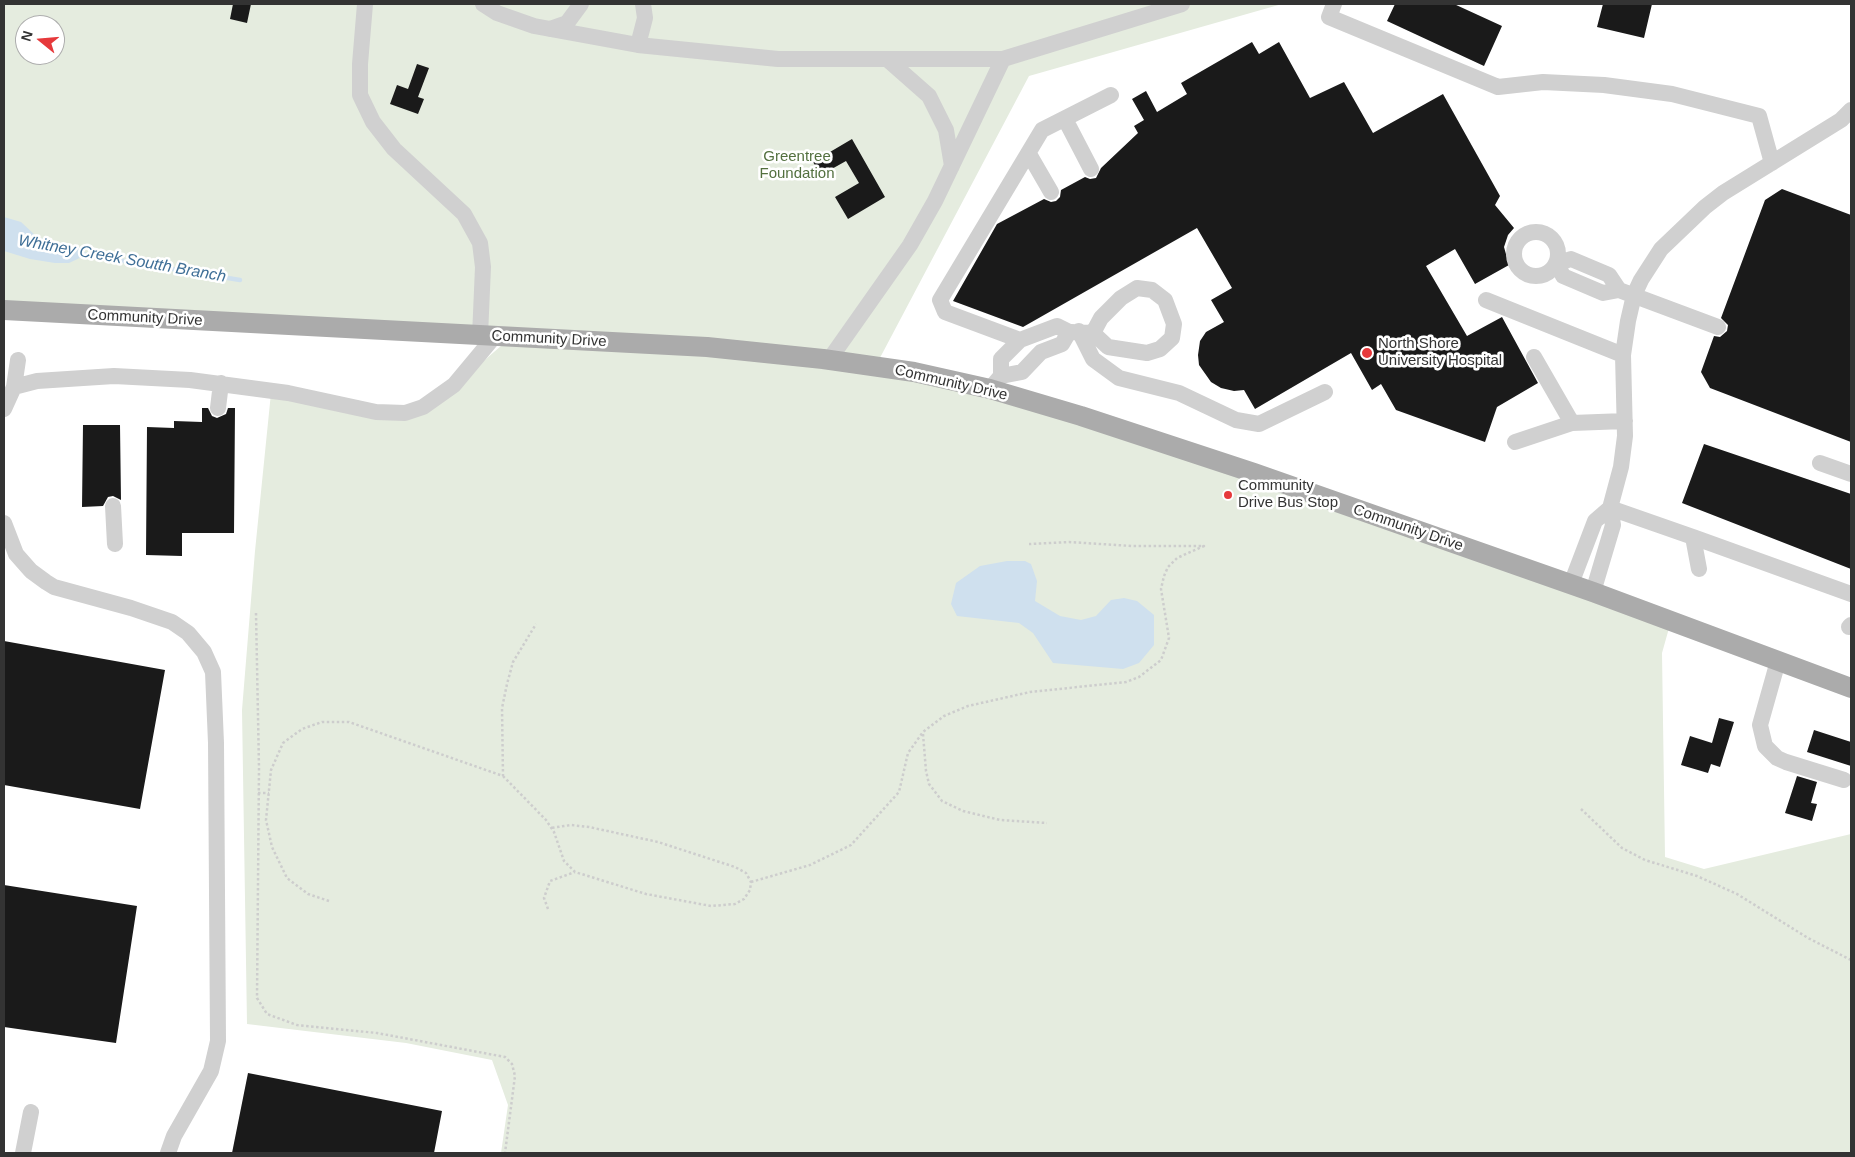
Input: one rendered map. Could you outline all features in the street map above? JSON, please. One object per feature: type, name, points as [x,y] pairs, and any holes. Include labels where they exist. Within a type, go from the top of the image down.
[{"type":"main road","name":"Community Drive","points":[[4,310],[707,347],[829,360],[995,383],[1080,416],[1212,459],[1594,592],[1851,688]]},
{"type":"street","points":[[14,387],[37,381],[114,376],[221,383],[288,393],[376,412],[404,413],[423,407],[446,391],[464,375],[487,336],[480,243],[464,214],[394,149],[373,122],[360,95],[360,64],[365,4]]},
{"type":"street","points":[[483,4],[497,13],[513,19],[550,29],[638,45],[778,59],[1003,59],[1182,4]]},
{"type":"street","points":[[550,29],[567,23],[581,4]]},
{"type":"street","points":[[638,45],[645,18],[643,4]]},
{"type":"street","points":[[1334,4],[1329,17],[1498,87],[1543,82],[1604,84],[1672,94],[1759,116],[1772,163]]},
{"type":"street","points":[[886,59],[929,96],[946,130],[952,166]]},
{"type":"street","points":[[829,360],[910,245],[952,166],[1003,59]]},
{"type":"street","points":[[1020,340],[945,312],[940,300],[1042,130],[1111,96]]},
{"type":"street","points":[[1594,592],[1613,525],[1610,508],[1621,466],[1625,421],[1623,355],[1626,293],[1641,280],[1662,249],[1705,207],[1841,120],[1851,110]]},
{"type":"street","points":[[1065,119],[1091,169]]},
{"type":"street","points":[[1029,154],[1051,192]]},
{"type":"street","points":[[1557,264],[1571,259],[1609,275],[1626,293],[1718,327]]},
{"type":"street","points":[[995,383],[1001,359],[1020,340],[1057,326],[1080,332],[1108,347],[1146,353],[1160,349],[1172,338],[1174,324],[1166,300],[1152,290],[1137,288],[1121,298],[1101,318],[1080,332],[1062,344],[1041,352],[1022,372],[995,383]]},
{"type":"street","points":[[1486,300],[1623,355]]},
{"type":"street","points":[[1080,332],[1093,359],[1119,378],[1178,393],[1236,420],[1259,424],[1325,392]]},
{"type":"street","points":[[1534,357],[1572,423]]},
{"type":"street","points":[[4,409],[14,387],[18,360]]},
{"type":"street","points":[[218,408],[221,383]]},
{"type":"street","points":[[1515,442],[1572,423],[1625,421]]},
{"type":"street","points":[[1820,464],[1851,474]]},
{"type":"street","points":[[113,506],[115,544]]},
{"type":"street","points":[[1571,584],[1595,521],[1610,508]]},
{"type":"street","points":[[1610,508],[1851,594]]},
{"type":"street","points":[[4,523],[16,554],[31,571],[46,582],[54,587],[131,608],[172,622],[188,633],[204,652],[213,672],[216,734],[218,1041],[211,1070],[174,1136],[168,1153]]},
{"type":"street","points":[[1693,538],[1699,570]]},
{"type":"street","points":[[1778,661],[1760,725],[1764,746],[1777,758],[1786,762],[1844,780]]},
{"type":"street","points":[[23,1153],[31,1112]]},
{"type":"path","points":[[751,882],[810,865],[851,845],[899,792],[908,753],[923,732],[944,716],[968,706],[1030,692],[1126,682],[1139,678],[1161,660],[1168,638],[1161,590],[1168,566],[1177,558],[1204,546],[1132,546],[1069,542],[1030,544]]},
{"type":"path","points":[[256,613],[258,793],[257,998],[267,1014],[297,1026],[377,1033],[505,1057],[512,1064],[515,1076],[505,1153]]},
{"type":"path","points":[[503,776],[502,708],[507,684],[514,662],[536,624]]},
{"type":"path","points":[[329,901],[308,894],[287,878],[272,847],[266,820],[271,770],[284,743],[302,729],[322,722],[349,722],[503,776],[551,828],[564,861],[575,872],[646,894],[711,906],[735,904],[744,899],[750,890],[751,882],[746,873],[735,867],[658,842],[590,827],[571,825],[551,828]]},
{"type":"path","points":[[923,732],[929,784],[942,801],[963,811],[1000,820],[1047,824]]},
{"type":"path","points":[[258,793],[269,793]]},
{"type":"path","points":[[1581,809],[1622,848],[1645,860],[1697,876],[1737,894],[1808,938],[1851,960]]},
{"type":"path","points":[[548,909],[544,898],[550,881],[575,872]]},
{"type":"green space","name":"Greentree Foundation","points":[[4,4],[1282,4],[1029,76],[873,371],[998,395],[1671,621],[1662,653],[1665,857],[1704,869],[1851,834],[1851,1153],[501,1153],[508,1105],[492,1060],[406,1043],[247,1024],[242,710],[255,551],[271,393],[376,414],[442,397],[509,339],[4,310]]},
{"type":"water","points":[[4,217],[21,222],[36,236],[54,243],[83,248],[86,255],[69,263],[55,263],[30,259],[4,251]]},
{"type":"water","points":[[1007,561],[1025,561],[1031,564],[1037,581],[1035,601],[1060,616],[1081,620],[1096,616],[1111,600],[1124,598],[1137,601],[1154,615],[1154,645],[1139,663],[1123,669],[1053,663],[1033,633],[1019,623],[957,616],[951,604],[956,583],[980,566]]},
{"type":"building","points":[[233,4],[251,4],[247,23],[230,19]]},
{"type":"building","points":[[1395,4],[1454,4],[1502,26],[1484,66],[1387,21]]},
{"type":"building","points":[[1603,4],[1652,4],[1644,38],[1597,27]]},
{"type":"building","points":[[1252,42],[1259,54],[1279,42],[1310,98],[1344,82],[1373,133],[1443,94],[1500,196],[1495,205],[1514,228],[1508,235],[1504,247],[1509,265],[1475,284],[1455,249],[1426,266],[1467,336],[1502,317],[1538,383],[1497,407],[1485,442],[1396,410],[1381,384],[1372,390],[1351,353],[1255,409],[1244,390],[1234,391],[1221,388],[1211,382],[1199,365],[1200,341],[1206,332],[1224,322],[1211,300],[1232,288],[1197,228],[1023,327],[953,301],[997,224],[1044,199],[1051,202],[1056,201],[1060,197],[1061,190],[1085,177],[1090,179],[1096,178],[1101,168],[1138,133],[1134,126],[1144,120],[1132,99],[1146,91],[1157,112],[1187,94],[1181,83]]},
{"type":"building","points":[[417,64],[429,68],[418,97],[424,99],[418,114],[390,104],[397,85],[408,89]]},
{"type":"building","points":[[852,139],[885,197],[848,219],[835,197],[859,183],[846,161],[821,175],[813,162]]},
{"type":"building","points":[[1782,189],[1851,215],[1851,442],[1710,388],[1701,372],[1714,336],[1720,337],[1727,331],[1728,325],[1721,318],[1765,200]]},
{"type":"building","points":[[202,408],[208,408],[212,416],[217,418],[226,414],[228,408],[235,408],[234,533],[182,533],[182,556],[146,555],[147,427],[174,428],[174,421],[202,422]]},
{"type":"building","points":[[83,425],[120,425],[121,500],[113,496],[108,497],[103,506],[82,507]]},
{"type":"building","points":[[1704,444],[1851,494],[1851,569],[1682,503]]},
{"type":"building","points":[[4,641],[165,670],[140,809],[4,785]]},
{"type":"building","points":[[1719,718],[1734,722],[1720,767],[1711,764],[1708,773],[1681,765],[1690,736],[1712,743]]},
{"type":"building","points":[[1814,730],[1851,742],[1851,766],[1807,752]]},
{"type":"building","points":[[1797,776],[1817,782],[1811,803],[1817,804],[1812,821],[1785,813]]},
{"type":"building","points":[[4,885],[137,906],[116,1043],[4,1027]]},
{"type":"building","points":[[248,1073],[442,1111],[434,1153],[232,1153]]},
{"type":"waterway","name":"Whitney Creek Soutth Branch","points":[[81,254],[240,280]]},
{"type":"place","name":"North Shore University Hospital","points":[[1367,353]]},
{"type":"place","name":"Community Drive Bus Stop","points":[[1228,495]]}]
